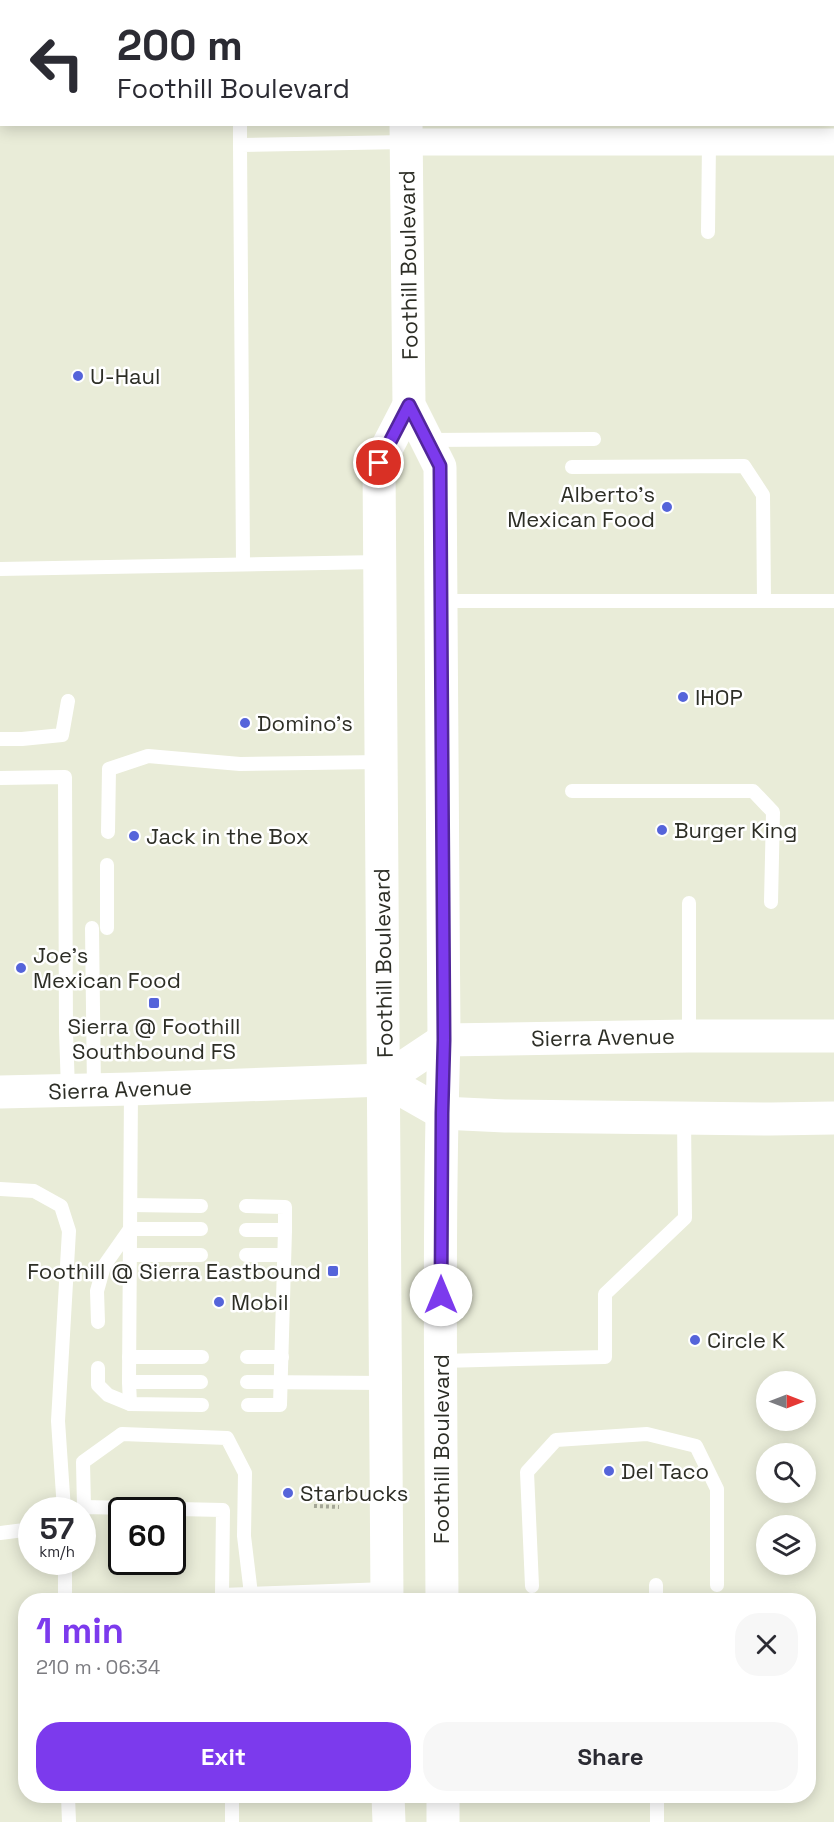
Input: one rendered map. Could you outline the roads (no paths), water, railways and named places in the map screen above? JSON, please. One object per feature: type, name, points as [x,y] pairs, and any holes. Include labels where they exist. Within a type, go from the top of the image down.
[{"type":"main road","name":"Foothill Boulevard","points":[[406,133],[409,405],[440,466],[444,1040],[441,1361],[442,1593]]},
{"type":"main road","name":"Foothill Boulevard","points":[[387,1593],[379,463],[409,405]]},
{"type":"main road","name":"Sierra Avenue","points":[[444,1040],[834,1036]]},
{"type":"main road","points":[[444,1040],[384,1080],[442,1113],[505,1116],[834,1118]]},
{"type":"main road","name":"Sierra Avenue","points":[[0,1092],[384,1080]]},
{"type":"main road","points":[[388,1803],[389,1822]]},
{"type":"main road","points":[[443,1803],[443,1822]]},
{"type":"street","points":[[406,133],[709,142],[834,142]]},
{"type":"lane","points":[[240,126],[243,564]]},
{"type":"lane","points":[[240,145],[406,133]]},
{"type":"lane","points":[[708,232],[709,142]]},
{"type":"lane","points":[[426,440],[594,439]]},
{"type":"lane","points":[[572,467],[744,466],[763,495],[764,601]]},
{"type":"lane","points":[[0,569],[380,562]]},
{"type":"lane","points":[[441,600],[834,601]]},
{"type":"lane","points":[[0,739],[62,735],[68,701]]},
{"type":"lane","points":[[108,832],[109,769],[148,756],[240,764],[381,762]]},
{"type":"lane","points":[[0,778],[65,777],[66,1031],[81,1090]]},
{"type":"lane","points":[[572,791],[753,791],[774,812],[771,902]]},
{"type":"lane","points":[[107,865],[107,928]]},
{"type":"lane","points":[[689,903],[689,1036]]},
{"type":"lane","points":[[81,1090],[92,928]]},
{"type":"lane","points":[[130,1404],[131,1089]]},
{"type":"lane","points":[[441,1361],[605,1357],[605,1294],[685,1218],[684,1118]]},
{"type":"lane","points":[[0,1189],[34,1191],[61,1206],[69,1231],[58,1421],[63,1497]]},
{"type":"lane","points":[[131,1205],[201,1206]]},
{"type":"lane","points":[[246,1206],[285,1207],[280,1405],[248,1405]]},
{"type":"lane","points":[[130,1229],[201,1229]]},
{"type":"lane","points":[[98,1322],[98,1291],[104,1266],[130,1229]]},
{"type":"lane","points":[[246,1230],[285,1230]]},
{"type":"lane","points":[[130,1255],[201,1255]]},
{"type":"lane","points":[[246,1255],[284,1255]]},
{"type":"lane","points":[[129,1357],[202,1357]]},
{"type":"lane","points":[[247,1357],[282,1357]]},
{"type":"lane","points":[[98,1368],[99,1385],[108,1395],[130,1404],[202,1405]]},
{"type":"lane","points":[[129,1382],[201,1382]]},
{"type":"lane","points":[[247,1382],[386,1383]]},
{"type":"lane","points":[[82,1497],[83,1462],[122,1434],[227,1438],[245,1473],[244,1536],[251,1593]]},
{"type":"lane","points":[[532,1586],[527,1472],[556,1440],[647,1434],[696,1446],[717,1489],[717,1585]]},
{"type":"lane","points":[[96,1509],[223,1510],[222,1593]]},
{"type":"lane","points":[[0,1533],[18,1531]]},
{"type":"lane","points":[[65,1575],[65,1593]]},
{"type":"lane","points":[[656,1585],[656,1593]]},
{"type":"lane","points":[[68,1803],[69,1822]]},
{"type":"lane","points":[[232,1803],[232,1822]]},
{"type":"lane","points":[[657,1803],[657,1822]]},
{"type":"place","name":"U-Haul","points":[[78,376]]},
{"type":"place","name":"Alberto's Mexican Food","points":[[667,507]]},
{"type":"place","name":"IHOP","points":[[683,697]]},
{"type":"place","name":"Domino's","points":[[245,723]]},
{"type":"place","name":"Burger King","points":[[662,830]]},
{"type":"place","name":"Jack in the Box","points":[[134,836]]},
{"type":"place","name":"Joe's Mexican Food","points":[[21,968]]},
{"type":"place","name":"Sierra @ Foothill Southbound FS","points":[[154,1003]]},
{"type":"place","name":"Foothill @ Sierra Eastbound","points":[[333,1271]]},
{"type":"place","name":"Mobil","points":[[219,1302]]},
{"type":"place","name":"Circle K","points":[[695,1340]]},
{"type":"place","name":"Del Taco","points":[[609,1471]]},
{"type":"place","name":"Starbucks","points":[[288,1493]]}]
